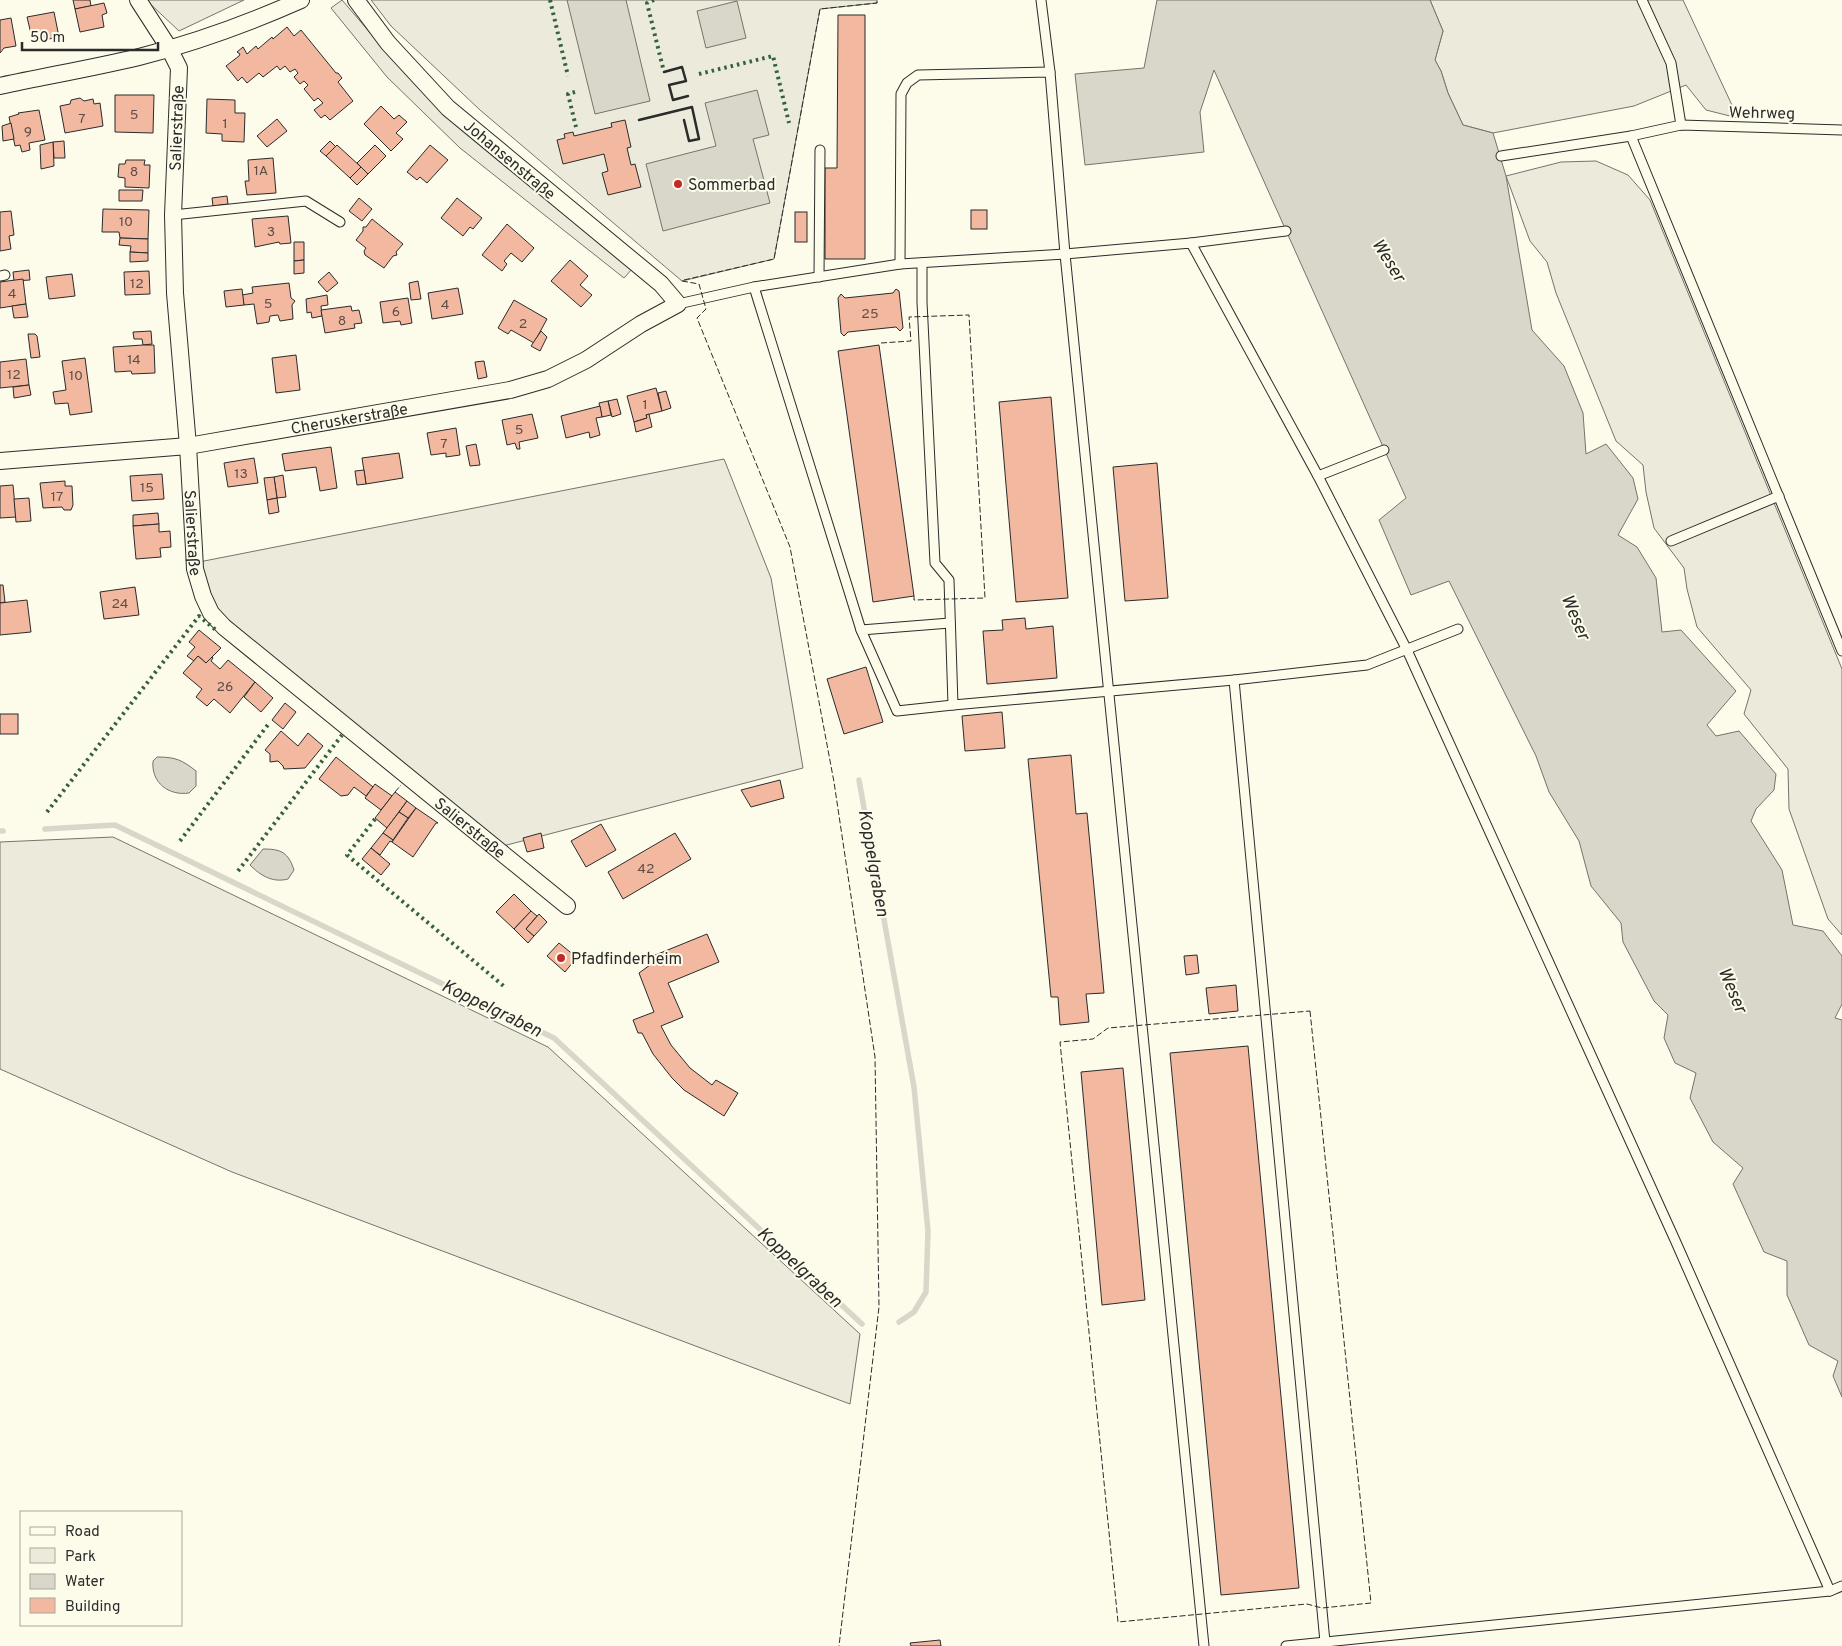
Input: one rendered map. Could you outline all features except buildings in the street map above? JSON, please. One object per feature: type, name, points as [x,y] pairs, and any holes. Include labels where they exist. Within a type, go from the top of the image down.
[{"type":"street","name":"Salierstraße","points":[[138,0],[169,48],[179,68],[173,215],[176,293],[195,569],[198,584],[211,613],[224,628],[567,906]]},
{"type":"street","points":[[0,86],[138,57],[232,28],[301,0]]},
{"type":"street","name":"Johansenstraße","points":[[356,0],[388,43],[448,108],[661,284],[678,304]]},
{"type":"street","name":"Cheruskerstraße","points":[[0,461],[188,446],[510,390],[548,379],[586,360],[640,324],[678,304]]},
{"type":"lane","points":[[1041,0],[1050,72],[1065,254],[1204,1646]]},
{"type":"lane","points":[[1642,0],[1671,63],[1681,125]]},
{"type":"lane","points":[[900,264],[901,94],[907,83],[918,75],[1050,72]]},
{"type":"lane","name":"Wehrweg","points":[[1501,156],[1631,136],[1681,125],[1842,130]]},
{"type":"lane","points":[[1631,136],[1842,651]]},
{"type":"lane","points":[[819,277],[820,150]]},
{"type":"lane","points":[[173,215],[306,201],[340,222]]},
{"type":"lane","points":[[678,304],[754,287],[900,264],[1065,254],[1191,243],[1286,230]]},
{"type":"lane","points":[[1191,243],[1318,476],[1407,650],[1675,1240],[1830,1591]]},
{"type":"lane","points":[[922,263],[922,302],[935,563],[949,580],[954,705]]},
{"type":"lane","points":[[754,287],[861,630],[897,711],[1234,680],[1366,665],[1458,629]]},
{"type":"lane","points":[[1318,476],[1384,450]]},
{"type":"lane","points":[[1671,540],[1779,496]]},
{"type":"lane","points":[[861,630],[950,623]]},
{"type":"lane","points":[[1234,680],[1325,1642]]},
{"type":"lane","points":[[1286,1646],[1830,1591],[1842,1586]]},
{"type":"green space","points":[[146,0],[244,0],[179,31]]},
{"type":"green space","name":"Sommerbad","points":[[371,0],[877,0],[877,3],[820,9],[774,259],[682,281],[480,110],[391,26]]},
{"type":"green space","points":[[1430,0],[1683,0],[1738,118],[1706,110],[1686,85],[1634,106],[1493,133],[1463,125],[1435,60],[1443,31]]},
{"type":"green space","points":[[1596,161],[1628,175],[1650,200],[1842,669],[1842,935],[1828,919],[1789,809],[1788,769],[1744,714],[1751,690],[1697,627],[1687,589],[1684,568],[1654,528],[1646,492],[1643,465],[1616,441],[1556,293],[1547,262],[1530,241],[1506,176],[1561,162]]},
{"type":"green space","points":[[724,459],[771,578],[803,768],[503,846],[210,607],[199,562]]},
{"type":"green space","points":[[113,837],[548,1047],[860,1334],[850,1404],[232,1172],[0,1069],[0,842]]},
{"type":"shaded area","points":[[342,0],[408,77],[433,102],[632,269],[624,278],[460,148],[387,77],[331,8]]},
{"type":"water","points":[[567,0],[626,0],[650,101],[595,114]]},
{"type":"water","name":"Weser","points":[[1157,0],[1430,0],[1443,31],[1435,60],[1463,125],[1493,133],[1506,176],[1532,330],[1564,366],[1583,413],[1586,454],[1606,444],[1633,478],[1638,499],[1618,535],[1637,547],[1656,578],[1662,632],[1681,630],[1736,691],[1707,725],[1716,736],[1739,731],[1776,774],[1774,790],[1756,809],[1751,821],[1782,870],[1793,925],[1823,931],[1842,956],[1842,1004],[1835,1018],[1842,1020],[1842,1397],[1833,1376],[1838,1361],[1809,1345],[1787,1295],[1787,1261],[1764,1252],[1733,1184],[1743,1168],[1713,1142],[1690,1098],[1696,1073],[1675,1063],[1664,1038],[1668,1015],[1654,1001],[1623,942],[1621,923],[1591,886],[1579,841],[1549,792],[1536,756],[1449,581],[1411,595],[1379,520],[1406,498],[1214,70],[1200,112],[1204,152],[1085,165],[1075,74],[1144,68]]},
{"type":"water","points":[[737,1],[746,38],[706,48],[697,11]]},
{"type":"water","points":[[757,90],[769,135],[753,139],[770,203],[663,231],[646,164],[716,146],[705,103]]},
{"type":"water","points":[[157,757],[174,759],[191,767],[196,771],[196,786],[189,793],[168,790],[158,782],[155,776],[153,761]]},
{"type":"water","points":[[263,849],[279,851],[286,855],[294,870],[288,879],[277,880],[268,878],[250,865]]},
{"type":"waterway","name":"Koppelgraben","points":[[859,780],[914,1087],[928,1231],[926,1292],[914,1312],[899,1322]]},
{"type":"waterway","name":"Koppelgraben","points":[[45,829],[115,825],[554,1038],[862,1324]]},
{"type":"hedge","points":[[550,0],[568,76]]},
{"type":"hedge","points":[[654,0],[647,3],[663,68]]},
{"type":"hedge","points":[[699,74],[773,56],[789,123]]},
{"type":"hedge","points":[[575,92],[568,94],[576,127]]},
{"type":"hedge","points":[[47,812],[199,616],[217,631]]},
{"type":"hedge","points":[[180,841],[270,722]]},
{"type":"hedge","points":[[238,871],[342,735]]},
{"type":"hedge","points":[[375,819],[347,855],[506,988]]},
{"type":"fence","points":[[684,280],[774,259],[820,9],[877,3],[877,0]]},
{"type":"fence","points":[[682,281],[699,284],[706,309],[697,318],[790,547],[834,782],[875,1057],[879,1307],[839,1646]]},
{"type":"fence","points":[[881,343],[911,341],[909,317],[969,315],[985,598],[914,600],[914,596]]},
{"type":"fence","points":[[395,792],[401,785]]},
{"type":"fence","points":[[1310,1011],[1371,1603],[1322,1608],[1307,1604],[1118,1622],[1060,1042],[1093,1039],[1108,1028],[1310,1011]]},
{"type":"wall","points":[[664,72],[682,67],[686,81],[669,85],[673,100],[688,96]]},
{"type":"wall","points":[[639,120],[692,107],[699,139],[689,141],[684,120]]},
{"type":"place","name":"Sommerbad","points":[[678,184]]},
{"type":"place","name":"Pfadfinderheim","points":[[561,958]]}]
